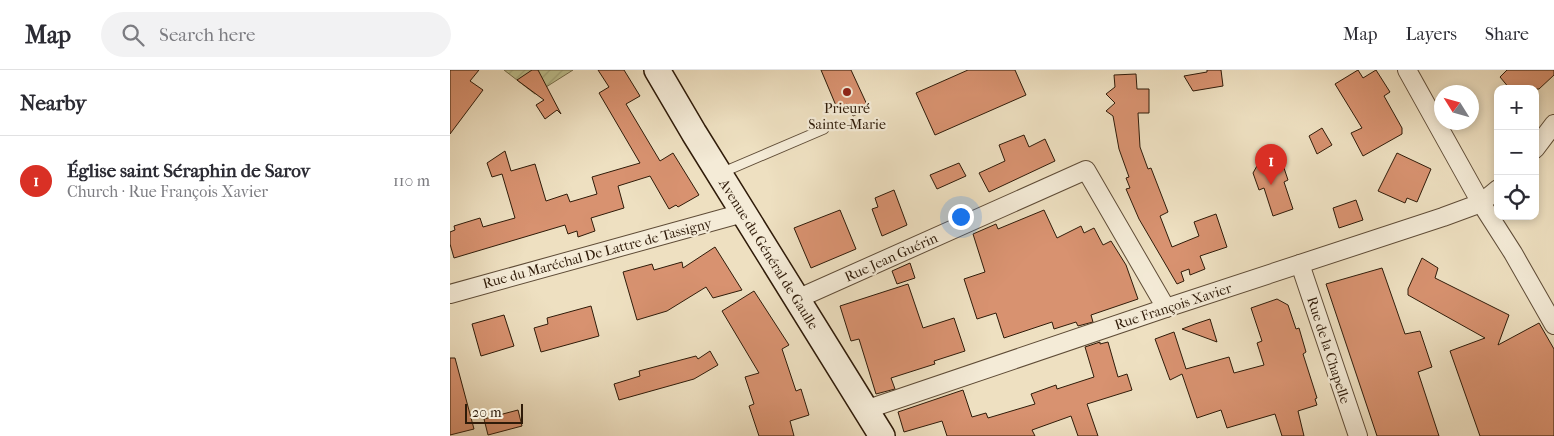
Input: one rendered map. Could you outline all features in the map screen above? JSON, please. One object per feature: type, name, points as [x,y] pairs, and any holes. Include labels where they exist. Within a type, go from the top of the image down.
[{"type":"main road","name":"Avenue du Général de Gaulle","points":[[657,70],[719,174],[882,436]]},
{"type":"street","points":[[1406,70],[1481,203],[1513,253],[1554,325]]},
{"type":"street","points":[[1539,144],[1554,124]]},
{"type":"street","name":"Rue Jean Guérin","points":[[797,299],[1086,170],[1166,308]]},
{"type":"street","points":[[1481,203],[1494,192]]},
{"type":"street","name":"Rue François Xavier","points":[[866,410],[1481,203]]},
{"type":"street","name":"Rue du Maréchal De Lattre de Tassigny","points":[[450,294],[743,213]]},
{"type":"street","name":"Rue de la Chapelle","points":[[1300,264],[1358,436]]},
{"type":"lane","points":[[719,174],[824,129]]},
{"type":"green space","points":[[504,70],[573,70],[535,94]]},
{"type":"building","points":[[450,70],[479,70],[470,81],[483,90],[450,134]]},
{"type":"building","points":[[532,70],[538,70],[561,114],[557,110],[545,119],[536,105],[544,100],[517,80]]},
{"type":"building","points":[[598,70],[624,70],[640,96],[626,104],[660,161],[673,153],[699,195],[678,207],[676,205],[669,209],[650,176],[618,186],[624,208],[591,218],[595,231],[578,237],[577,231],[568,234],[565,225],[454,258],[450,244],[450,232],[455,230],[454,226],[480,218],[483,227],[515,218],[502,174],[492,177],[487,163],[505,151],[511,171],[535,164],[546,201],[567,194],[570,202],[597,194],[592,177],[640,163],[599,93],[609,87]]},
{"type":"building","name":"Prieuré Sainte-Marie","points":[[821,70],[851,70],[869,109],[853,116],[847,104],[837,108]]},
{"type":"building","points":[[968,70],[1015,70],[1026,95],[935,135],[916,93]]},
{"type":"building","points":[[1207,70],[1221,70],[1223,86],[1193,91],[1184,76],[1207,72]]},
{"type":"building","points":[[1358,70],[1363,78],[1376,70],[1390,92],[1384,96],[1402,128],[1402,134],[1363,156],[1351,133],[1362,128],[1335,84]]},
{"type":"building","points":[[1507,70],[1554,70],[1554,75],[1539,89],[1539,85],[1507,85],[1500,77]]},
{"type":"building","points":[[1136,74],[1137,89],[1149,89],[1149,113],[1138,113],[1140,147],[1148,169],[1151,168],[1168,212],[1160,216],[1172,247],[1199,236],[1194,222],[1216,214],[1227,247],[1200,256],[1205,269],[1190,275],[1189,269],[1181,272],[1184,281],[1177,284],[1139,219],[1126,189],[1130,188],[1126,178],[1129,177],[1119,149],[1113,116],[1106,111],[1115,103],[1106,94],[1115,87],[1114,75]]},
{"type":"building","points":[[1322,128],[1332,145],[1317,154],[1309,136]]},
{"type":"building","points":[[1024,135],[1029,147],[1045,139],[1055,161],[989,192],[979,173],[1005,161],[999,145]]},
{"type":"building","points":[[1267,148],[1271,162],[1281,159],[1288,180],[1284,182],[1293,209],[1273,216],[1264,188],[1259,190],[1253,173]]},
{"type":"building","points":[[1397,153],[1431,169],[1417,202],[1407,198],[1405,203],[1378,191]]},
{"type":"building","points":[[959,163],[966,176],[937,189],[930,175]]},
{"type":"building","points":[[894,190],[907,225],[882,236],[872,209],[878,207],[875,198]]},
{"type":"building","points":[[1356,200],[1363,220],[1339,228],[1333,208]]},
{"type":"building","points":[[840,210],[856,249],[811,268],[794,228]]},
{"type":"building","points":[[1044,210],[1057,238],[1081,226],[1084,233],[1094,228],[1103,245],[1111,241],[1126,265],[1138,299],[1091,315],[1093,322],[1078,326],[1076,322],[1054,329],[1052,322],[1004,338],[996,313],[977,319],[964,279],[985,272],[973,234],[996,224],[998,229]]},
{"type":"building","points":[[715,247],[742,290],[713,298],[706,287],[667,311],[637,320],[623,272],[652,264],[654,270],[682,262],[683,268]]},
{"type":"building","points":[[1422,258],[1438,268],[1435,278],[1509,315],[1498,345],[1539,323],[1554,349],[1554,436],[1480,436],[1450,351],[1485,338],[1408,295],[1408,289]]},
{"type":"building","points":[[910,263],[915,278],[897,284],[892,271]]},
{"type":"building","points":[[1382,268],[1405,334],[1420,331],[1432,367],[1418,372],[1439,436],[1377,436],[1326,284]]},
{"type":"building","points":[[908,284],[923,328],[954,318],[965,351],[934,361],[935,364],[891,378],[895,389],[876,394],[859,339],[851,341],[840,306]]},
{"type":"building","points":[[754,291],[789,345],[782,349],[796,391],[801,389],[809,415],[790,421],[794,436],[759,436],[749,406],[754,404],[745,377],[759,373],[722,311]]},
{"type":"building","points":[[1277,299],[1288,305],[1296,329],[1299,328],[1306,352],[1303,354],[1317,398],[1315,399],[1317,405],[1298,411],[1304,436],[1282,436],[1275,414],[1227,428],[1221,410],[1197,418],[1182,374],[1170,380],[1155,339],[1174,332],[1186,369],[1229,357],[1234,373],[1264,365],[1257,343],[1262,341],[1251,308]]},
{"type":"building","points":[[591,306],[599,336],[541,352],[534,328],[548,324],[547,318]]},
{"type":"building","points":[[504,315],[514,346],[481,356],[472,324]]},
{"type":"building","points":[[1210,319],[1217,342],[1182,329],[1195,324]]},
{"type":"building","points":[[1100,342],[1100,344],[1108,342],[1118,377],[1127,374],[1132,390],[1087,404],[1098,436],[1078,436],[1071,416],[1032,430],[1035,436],[947,436],[942,421],[904,432],[898,412],[963,390],[972,417],[986,413],[988,418],[1035,404],[1031,394],[1056,385],[1057,389],[1094,377],[1085,347]]},
{"type":"building","points":[[710,351],[718,365],[694,379],[619,400],[614,384],[640,376],[639,371],[696,356],[698,359]]},
{"type":"building","points":[[450,358],[455,358],[474,429],[450,435]]},
{"type":"building","points":[[518,410],[522,426],[488,435],[484,419]]},
{"type":"place","name":"Prieuré Sainte-Marie","points":[[847,92]]},
{"type":"place","name":"Église saint Séraphin de Sarov","points":[[1271,185]]}]
